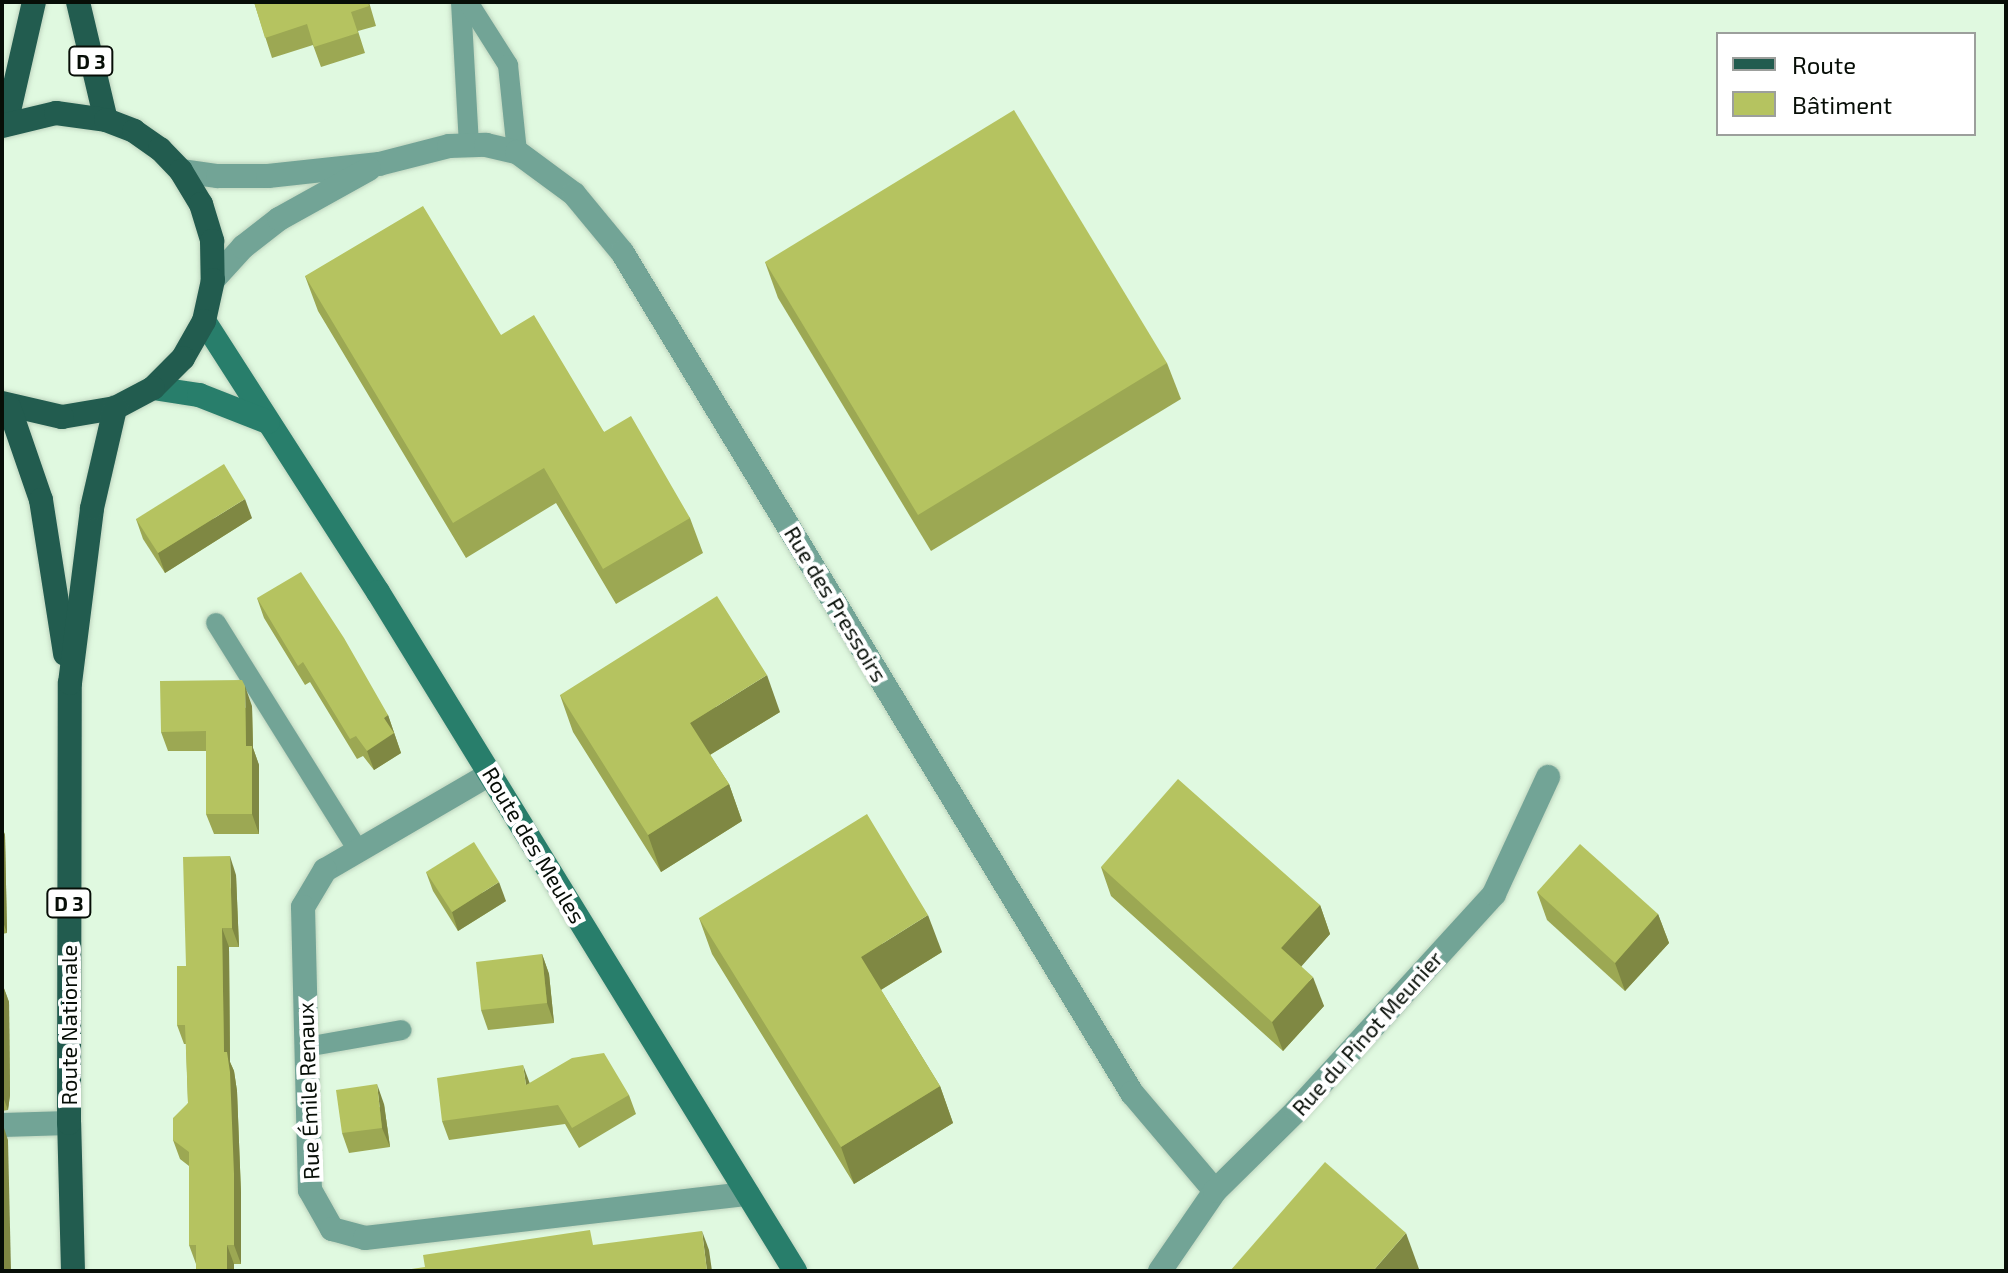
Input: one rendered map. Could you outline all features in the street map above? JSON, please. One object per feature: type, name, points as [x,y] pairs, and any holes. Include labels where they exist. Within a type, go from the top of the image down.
[{"type":"main road","points":[[5,405],[62,417],[115,408],[153,388],[183,358],[204,321],[213,280],[212,241],[201,204],[181,171],[160,149],[134,131],[106,120],[56,113],[4,125],[33,21],[34,2]]},
{"type":"main road","name":"D 3","points":[[78,2],[106,120]]},
{"type":"main road","name":"D 3","points":[[5,405],[41,500],[70,683]]},
{"type":"main road","name":"D 3","points":[[70,683],[92,508],[115,408]]},
{"type":"main road","name":"Route Nationale","points":[[70,683],[69,1123],[73,1271]]},
{"type":"street","name":"Rue des Pressoirs","points":[[181,171],[218,176],[268,176],[379,164],[449,146],[469,145],[517,152],[574,194],[622,252],[1132,1093],[1215,1191]]},
{"type":"street","name":"Rue des Pressoirs","points":[[213,280],[243,247],[279,219],[379,164]]},
{"type":"street","name":"Route des Meules","points":[[204,321],[378,592],[795,1271]]},
{"type":"street","points":[[153,388],[199,395],[268,422]]},
{"type":"street","name":"Rue Émile Renaux","points":[[490,774],[325,870],[303,907],[310,1190],[332,1229],[365,1238],[747,1194]]},
{"type":"street","name":"Rue du Pinot Meunier","points":[[1160,1271],[1215,1191],[1297,1110],[1494,894],[1548,777]]},
{"type":"street","points":[[2,1125],[69,1123]]},
{"type":"lane","points":[[461,2],[469,145]]},
{"type":"lane","points":[[468,2],[508,65],[517,152]]},
{"type":"lane","points":[[216,623],[358,850]]},
{"type":"lane","points":[[306,1047],[402,1030]]},
{"type":"building","points":[[254,2],[368,2],[369,6],[351,12],[358,33],[314,47],[307,24],[265,38]]},
{"type":"building","points":[[1014,110],[1167,363],[918,515],[765,262]]},
{"type":"building","points":[[423,206],[501,335],[534,315],[604,432],[631,416],[690,518],[603,569],[544,468],[453,523],[305,276]]},
{"type":"building","points":[[224,464],[245,499],[158,553],[136,519]]},
{"type":"building","points":[[301,572],[344,638],[388,715],[384,718],[394,733],[367,751],[356,736],[350,739],[303,662],[298,666],[257,598]]},
{"type":"building","points":[[717,596],[767,675],[690,723],[729,784],[648,835],[560,695]]},
{"type":"building","points":[[242,680],[245,686],[246,746],[252,746],[252,814],[206,814],[206,731],[161,732],[160,681]]},
{"type":"building","points":[[1178,779],[1320,905],[1281,948],[1313,977],[1272,1022],[1101,867]]},
{"type":"building","points":[[867,814],[928,915],[861,957],[940,1086],[841,1147],[699,918]]},
{"type":"building","points":[[474,842],[499,882],[452,912],[426,872]]},
{"type":"building","points":[[1580,844],[1658,914],[1615,963],[1537,892]]},
{"type":"building","points":[[230,856],[232,928],[222,928],[224,1052],[227,1052],[230,1072],[234,1245],[227,1245],[227,1269],[196,1269],[196,1245],[189,1245],[189,1152],[173,1140],[173,1118],[188,1103],[185,1025],[177,1025],[177,966],[186,966],[183,857]]},
{"type":"building","points":[[542,954],[547,1003],[481,1010],[476,962]]},
{"type":"building","points":[[604,1053],[629,1095],[572,1128],[558,1105],[442,1121],[437,1078],[523,1065],[526,1085],[572,1058]]},
{"type":"building","points":[[377,1084],[382,1128],[342,1133],[336,1090]]},
{"type":"building","points":[[1325,1162],[1406,1233],[1373,1271],[1230,1271]]},
{"type":"building","points":[[590,1230],[593,1245],[702,1231],[707,1271],[398,1271],[425,1267],[423,1255]]}]
